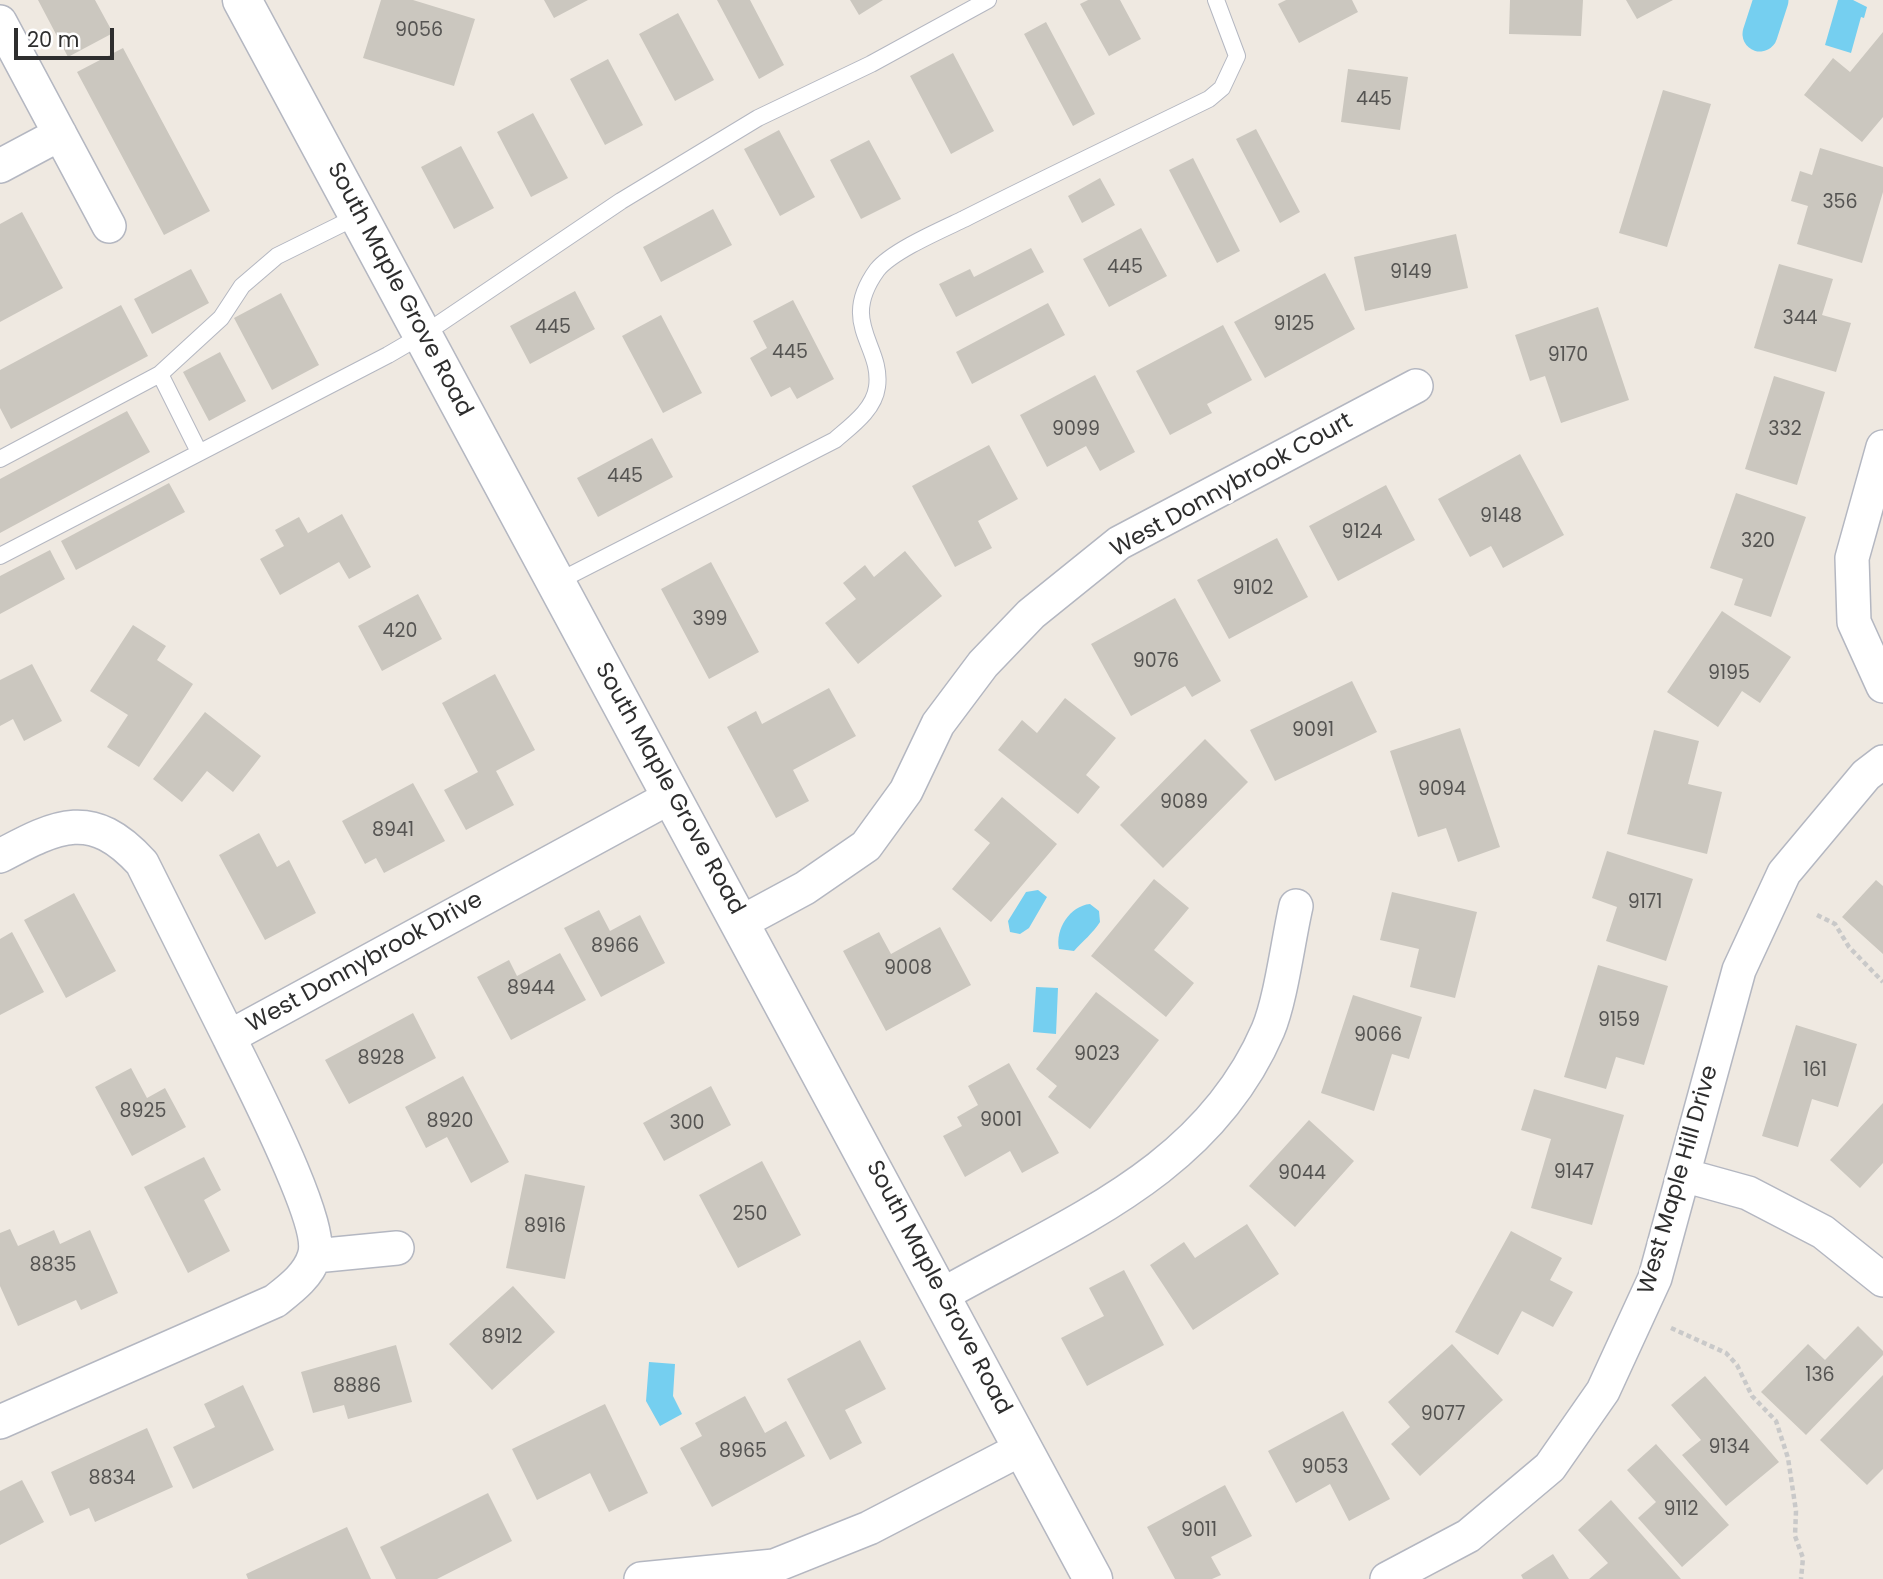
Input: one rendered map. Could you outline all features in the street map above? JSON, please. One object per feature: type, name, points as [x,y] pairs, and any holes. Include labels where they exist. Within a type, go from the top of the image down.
[{"type":"main road","name":"South Maple Grove Road","points":[[242,0],[742,922],[1093,1579]]},
{"type":"street","points":[[0,22],[109,226]]},
{"type":"street","points":[[0,166],[60,134]]},
{"type":"street","name":"West Donnybrook Court","points":[[742,922],[805,888],[866,846],[905,790],[938,724],[983,664],[1031,614],[1119,543],[1416,386]]},
{"type":"street","points":[[1883,447],[1852,558],[1854,622],[1877,678],[1883,686]]},
{"type":"street","name":"West Maple Hill Drive","points":[[1387,1579],[1468,1536],[1550,1467],[1603,1391],[1655,1278],[1739,970],[1784,873],[1866,775],[1883,762]]},
{"type":"street","name":"West Donnybrook Drive","points":[[315,1256],[314,1231],[303,1196],[229,1037],[672,796]]},
{"type":"street","points":[[0,856],[41,834],[72,826],[100,830],[124,843],[142,863],[229,1037]]},
{"type":"street","points":[[942,1295],[1137,1186],[1191,1144],[1234,1095],[1269,1028],[1296,906]]},
{"type":"street","points":[[1683,1175],[1748,1193],[1823,1232],[1883,1280]]},
{"type":"street","points":[[0,1422],[275,1301],[300,1280],[315,1256],[397,1248]]},
{"type":"street","points":[[644,1578],[774,1566],[869,1528],[1023,1448]]},
{"type":"lane","points":[[0,556],[424,334],[621,201],[758,118],[871,64],[988,0]]},
{"type":"lane","points":[[557,582],[835,440],[865,414],[877,388],[876,369],[861,330],[862,300],[878,269],[938,232],[1209,99],[1222,88],[1237,56],[1216,0]]},
{"type":"lane","points":[[0,459],[160,374],[221,318],[242,286],[277,256],[359,215]]},
{"type":"lane","points":[[160,374],[199,452]]},
{"type":"path","points":[[1817,915],[1835,924],[1849,947],[1883,982]]},
{"type":"path","points":[[1671,1328],[1726,1353],[1737,1365],[1752,1396],[1776,1421],[1788,1458],[1796,1511],[1795,1535],[1802,1558],[1801,1579]]},
{"type":"water","points":[[1838,0],[1853,0],[1867,7],[1864,18],[1861,17],[1851,53],[1825,45]]},
{"type":"water","points":[[1038,890],[1047,897],[1029,928],[1020,934],[1010,932],[1008,921],[1026,892]]},
{"type":"water","points":[[1090,904],[1099,911],[1100,922],[1074,951],[1059,949],[1059,934],[1070,914]]},
{"type":"water","points":[[1036,987],[1058,988],[1056,1034],[1033,1032]]},
{"type":"water","points":[[649,1362],[675,1364],[673,1396],[682,1414],[660,1426],[646,1401]]},
{"type":"building","points":[[38,0],[95,0],[113,33],[68,57]]},
{"type":"building","points":[[381,0],[413,0],[475,19],[454,86],[363,58]]},
{"type":"building","points":[[544,0],[588,0],[554,18]]},
{"type":"building","points":[[717,0],[750,0],[784,65],[759,79]]},
{"type":"building","points":[[850,0],[883,0],[859,15]]},
{"type":"building","points":[[1088,0],[1120,0],[1141,39],[1109,56],[1080,4]]},
{"type":"building","points":[[1286,0],[1352,0],[1358,12],[1299,43],[1278,4]]},
{"type":"building","points":[[1510,0],[1583,0],[1581,36],[1509,34]]},
{"type":"building","points":[[1626,0],[1673,0],[1637,19]]},
{"type":"building","points":[[678,13],[714,80],[675,101],[639,34]]},
{"type":"building","points":[[1046,22],[1095,114],[1073,126],[1024,34]]},
{"type":"building","points":[[1883,32],[1883,117],[1862,142],[1804,95],[1833,58],[1850,72]]},
{"type":"building","points":[[123,48],[210,211],[164,235],[77,72]]},
{"type":"building","points":[[953,53],[994,131],[951,154],[910,76]]},
{"type":"building","points":[[608,59],[643,125],[605,145],[570,79]]},
{"type":"building","points":[[1348,69],[1408,77],[1400,130],[1341,122]]},
{"type":"building","points":[[1663,90],[1711,104],[1667,247],[1619,233]]},
{"type":"building","points":[[533,113],[568,178],[531,197],[497,132]]},
{"type":"building","points":[[1256,129],[1300,212],[1280,223],[1236,139]]},
{"type":"building","points":[[779,130],[815,197],[780,216],[744,149]]},
{"type":"building","points":[[869,140],[901,199],[861,219],[830,160]]},
{"type":"building","points":[[461,146],[494,208],[454,229],[421,167]]},
{"type":"building","points":[[1820,148],[1883,167],[1883,192],[1862,263],[1797,244],[1808,206],[1791,201],[1800,171],[1812,175]]},
{"type":"building","points":[[1193,158],[1240,251],[1217,263],[1169,170]]},
{"type":"building","points":[[1100,178],[1115,205],[1082,223],[1068,196]]},
{"type":"building","points":[[713,209],[732,245],[661,282],[643,247]]},
{"type":"building","points":[[22,212],[63,288],[0,322],[0,224]]},
{"type":"building","points":[[1141,228],[1167,276],[1109,307],[1083,259]]},
{"type":"building","points":[[1456,234],[1468,288],[1365,311],[1354,257]]},
{"type":"building","points":[[1031,248],[1044,272],[956,317],[939,284],[970,269],[974,277]]},
{"type":"building","points":[[1779,264],[1833,279],[1822,315],[1851,323],[1836,372],[1754,348]]},
{"type":"building","points":[[191,269],[209,303],[152,334],[134,299]]},
{"type":"building","points":[[1325,273],[1355,329],[1265,378],[1234,322]]},
{"type":"building","points":[[575,291],[595,329],[530,364],[510,326]]},
{"type":"building","points":[[281,293],[319,365],[272,390],[234,318]]},
{"type":"building","points":[[793,300],[834,379],[797,399],[790,387],[771,397],[750,358],[767,348],[753,321]]},
{"type":"building","points":[[1048,303],[1065,335],[972,384],[956,352]]},
{"type":"building","points":[[121,305],[148,356],[11,429],[0,408],[0,370]]},
{"type":"building","points":[[1598,307],[1629,400],[1561,423],[1545,376],[1530,381],[1515,335]]},
{"type":"building","points":[[661,315],[702,393],[663,413],[622,336]]},
{"type":"building","points":[[1223,325],[1252,380],[1207,404],[1212,413],[1170,435],[1136,371]]},
{"type":"building","points":[[220,352],[246,401],[209,421],[183,372]]},
{"type":"building","points":[[1095,375],[1135,452],[1100,471],[1086,446],[1047,467],[1020,415]]},
{"type":"building","points":[[1774,376],[1825,392],[1797,485],[1745,469]]},
{"type":"building","points":[[127,411],[150,452],[0,533],[0,479]]},
{"type":"building","points":[[652,438],[673,477],[598,517],[577,478]]},
{"type":"building","points":[[989,445],[1018,499],[978,521],[992,548],[955,567],[912,486]]},
{"type":"building","points":[[1520,454],[1564,535],[1503,568],[1491,546],[1470,557],[1438,499]]},
{"type":"building","points":[[169,483],[185,512],[76,570],[61,541]]},
{"type":"building","points":[[1386,485],[1415,540],[1338,581],[1309,526]]},
{"type":"building","points":[[1736,493],[1806,517],[1771,617],[1734,605],[1743,579],[1710,568]]},
{"type":"building","points":[[342,514],[371,567],[349,579],[339,562],[280,595],[260,559],[284,546],[275,530],[299,517],[308,533]]},
{"type":"building","points":[[1277,538],[1308,597],[1229,639],[1197,580]]},
{"type":"building","points":[[50,550],[65,579],[0,614],[0,576]]},
{"type":"building","points":[[905,551],[942,596],[858,664],[825,623],[856,599],[843,583],[865,565],[874,577]]},
{"type":"building","points":[[711,562],[759,652],[709,679],[661,589]]},
{"type":"building","points":[[418,594],[442,639],[382,671],[358,626]]},
{"type":"building","points":[[1175,598],[1221,681],[1192,697],[1185,686],[1131,716],[1091,644]]},
{"type":"building","points":[[1722,611],[1791,657],[1760,703],[1742,691],[1718,727],[1667,692]]},
{"type":"building","points":[[133,625],[166,646],[157,660],[193,684],[139,767],[107,747],[128,715],[90,691]]},
{"type":"building","points":[[32,664],[62,721],[24,741],[13,719],[0,726],[0,680]]},
{"type":"building","points":[[495,674],[535,750],[496,771],[514,805],[466,830],[444,790],[478,772],[442,703]]},
{"type":"building","points":[[1352,681],[1377,732],[1275,781],[1250,730]]},
{"type":"building","points":[[829,688],[856,736],[793,770],[809,801],[776,818],[727,727],[756,711],[762,724]]},
{"type":"building","points":[[1065,698],[1116,738],[1086,775],[1100,787],[1078,814],[998,750],[1022,720],[1037,733]]},
{"type":"building","points":[[205,712],[261,756],[233,792],[207,771],[182,802],[153,779]]},
{"type":"building","points":[[1460,728],[1500,847],[1458,862],[1446,828],[1418,837],[1390,751]]},
{"type":"building","points":[[1654,730],[1699,741],[1688,784],[1722,792],[1707,854],[1627,834]]},
{"type":"building","points":[[1205,739],[1248,782],[1163,868],[1120,825]]},
{"type":"building","points":[[413,783],[445,841],[384,873],[376,858],[365,864],[342,821]]},
{"type":"building","points":[[1002,797],[1057,844],[991,922],[952,889],[990,843],[974,830]]},
{"type":"building","points":[[259,833],[277,867],[289,860],[316,913],[265,940],[219,855]]},
{"type":"building","points":[[1607,851],[1693,879],[1666,961],[1606,941],[1617,907],[1592,898]]},
{"type":"building","points":[[1154,879],[1189,908],[1154,950],[1194,983],[1166,1017],[1091,956]]},
{"type":"building","points":[[1876,880],[1883,886],[1883,954],[1842,917]]},
{"type":"building","points":[[1392,892],[1477,912],[1455,998],[1410,987],[1419,949],[1380,940]]},
{"type":"building","points":[[74,893],[116,971],[66,998],[24,920]]},
{"type":"building","points":[[599,910],[610,931],[640,915],[665,963],[601,997],[564,928]]},
{"type":"building","points":[[940,927],[971,985],[886,1031],[843,951],[879,932],[891,954]]},
{"type":"building","points":[[12,932],[44,992],[0,1015],[0,939]]},
{"type":"building","points":[[560,953],[586,1000],[511,1040],[477,977],[509,960],[517,976]]},
{"type":"building","points":[[1598,965],[1668,986],[1644,1065],[1616,1057],[1606,1089],[1564,1077]]},
{"type":"building","points":[[1096,992],[1159,1040],[1090,1129],[1048,1097],[1057,1086],[1036,1069]]},
{"type":"building","points":[[1353,995],[1422,1017],[1409,1059],[1392,1054],[1374,1111],[1321,1093]]},
{"type":"building","points":[[413,1013],[436,1058],[349,1104],[325,1060]]},
{"type":"building","points":[[1796,1025],[1857,1044],[1838,1107],[1812,1099],[1798,1147],[1762,1136]]},
{"type":"building","points":[[1009,1063],[1059,1153],[1022,1173],[1010,1151],[965,1177],[943,1136],[962,1126],[957,1117],[978,1105],[968,1086]]},
{"type":"building","points":[[131,1068],[147,1098],[165,1088],[186,1127],[132,1156],[95,1087]]},
{"type":"building","points":[[463,1076],[509,1162],[471,1183],[447,1137],[426,1148],[405,1107]]},
{"type":"building","points":[[711,1086],[731,1125],[664,1161],[643,1123]]},
{"type":"building","points":[[1534,1089],[1624,1115],[1592,1225],[1531,1208],[1551,1139],[1521,1130]]},
{"type":"building","points":[[1883,1103],[1883,1163],[1860,1188],[1830,1160]]},
{"type":"building","points":[[1309,1120],[1354,1161],[1295,1227],[1249,1186]]},
{"type":"building","points":[[204,1157],[221,1190],[204,1200],[230,1251],[188,1273],[144,1187]]},
{"type":"building","points":[[762,1161],[801,1235],[738,1268],[699,1195]]},
{"type":"building","points":[[525,1174],[585,1186],[565,1279],[506,1268]]},
{"type":"building","points":[[1247,1224],[1279,1274],[1193,1330],[1150,1265],[1184,1242],[1195,1258]]},
{"type":"building","points":[[10,1229],[18,1246],[54,1230],[60,1244],[90,1230],[118,1293],[81,1310],[76,1300],[18,1326],[0,1286],[0,1233]]},
{"type":"building","points":[[1511,1231],[1562,1258],[1550,1280],[1573,1292],[1553,1327],[1522,1311],[1498,1355],[1455,1332]]},
{"type":"building","points":[[1124,1270],[1164,1345],[1087,1386],[1061,1338],[1104,1316],[1089,1288]]},
{"type":"building","points":[[513,1286],[555,1332],[492,1390],[449,1344]]},
{"type":"building","points":[[1858,1326],[1883,1351],[1883,1355],[1806,1435],[1761,1392],[1808,1344],[1825,1360]]},
{"type":"building","points":[[860,1340],[886,1389],[845,1410],[862,1443],[830,1460],[787,1379]]},
{"type":"building","points":[[1452,1344],[1503,1400],[1420,1476],[1391,1444],[1410,1427],[1388,1402]]},
{"type":"building","points":[[396,1345],[412,1402],[348,1419],[344,1405],[313,1413],[301,1372]]},
{"type":"building","points":[[1883,1375],[1883,1469],[1867,1485],[1820,1440]]},
{"type":"building","points":[[1705,1376],[1779,1462],[1726,1506],[1682,1455],[1701,1440],[1671,1405]]},
{"type":"building","points":[[243,1385],[274,1450],[193,1489],[173,1447],[215,1427],[204,1404]]},
{"type":"building","points":[[745,1396],[765,1433],[786,1421],[805,1456],[712,1507],[680,1448],[702,1436],[695,1423]]},
{"type":"building","points":[[605,1404],[648,1493],[609,1512],[590,1473],[537,1500],[512,1449]]},
{"type":"building","points":[[1343,1411],[1390,1499],[1349,1521],[1330,1484],[1296,1503],[1268,1451]]},
{"type":"building","points":[[147,1428],[173,1487],[95,1522],[89,1508],[70,1516],[51,1472]]},
{"type":"building","points":[[1656,1444],[1729,1525],[1682,1567],[1638,1518],[1656,1502],[1627,1470]]},
{"type":"building","points":[[22,1480],[44,1522],[0,1545],[0,1491]]},
{"type":"building","points":[[1225,1485],[1252,1536],[1211,1557],[1221,1575],[1212,1579],[1175,1579],[1147,1527]]},
{"type":"building","points":[[488,1493],[512,1541],[437,1579],[396,1579],[380,1547]]},
{"type":"building","points":[[1611,1500],[1681,1579],[1589,1579],[1608,1563],[1578,1530]]},
{"type":"building","points":[[347,1527],[371,1579],[248,1579],[246,1574]]},
{"type":"building","points":[[1553,1554],[1569,1579],[1523,1579],[1521,1575]]},
{"type":"waterway","points":[[1760,34],[1771,0]]}]
